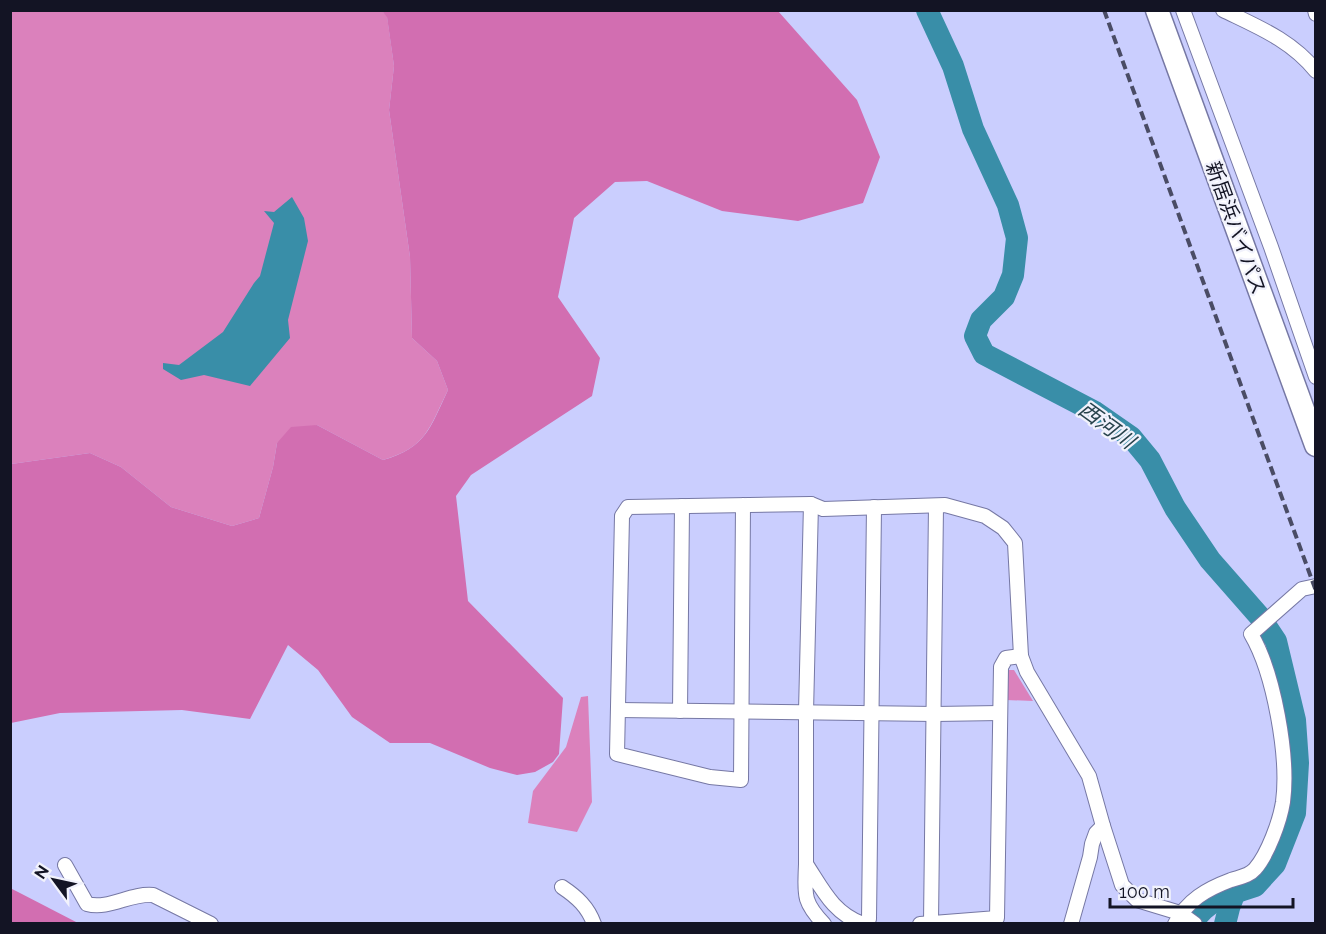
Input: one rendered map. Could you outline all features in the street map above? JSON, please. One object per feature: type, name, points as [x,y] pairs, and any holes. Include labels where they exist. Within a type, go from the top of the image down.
[{"type":"highway","name":"新居浜バイパス","points":[[1170,13],[1316,445]]},
{"type":"street","points":[[1223,10],[1276,36],[1292,47],[1316,71]]},
{"type":"street","points":[[1170,13],[1271,247],[1316,377]]},
{"type":"street","points":[[743,505],[741,780],[731,780],[617,754],[622,516],[628,507],[682,506],[743,505],[811,504],[823,509],[945,505],[985,516],[1003,528],[1015,543],[1021,656],[1027,672],[1089,777],[1122,885],[1137,900],[1184,919],[1202,892],[1248,875],[1256,868],[1266,852],[1280,818],[1284,772],[1280,736],[1271,683],[1251,634],[1302,589],[1316,585]]},
{"type":"street","points":[[811,504],[806,712],[805,896],[811,910],[824,924]]},
{"type":"street","points":[[680,711],[682,506]]},
{"type":"street","points":[[936,506],[935,714],[926,923],[997,918],[1001,667],[1006,658],[1021,656]]},
{"type":"street","points":[[806,864],[829,900],[848,918],[865,924],[869,919],[874,507]]},
{"type":"street","points":[[618,710],[935,714],[1000,712]]},
{"type":"street","points":[[1071,924],[1092,844],[1096,833],[1103,826]]},
{"type":"street","points":[[65,864],[87,904],[97,907],[143,894],[153,895],[211,924]]},
{"type":"street","points":[[562,887],[578,897],[591,914],[594,924]]},
{"type":"shaded area","points":[[10,11],[382,11],[387,16],[394,66],[389,110],[410,257],[412,338],[437,361],[448,390],[431,425],[418,442],[398,455],[383,460],[317,425],[277,443],[259,518],[232,526],[171,507],[121,467],[90,453],[11,464]]},
{"type":"shaded area","points":[[382,11],[778,11],[857,100],[880,157],[863,203],[798,221],[722,211],[647,181],[615,182],[574,218],[558,297],[600,358],[592,396],[471,475],[456,496],[468,601],[563,698],[559,754],[553,762],[535,772],[517,775],[490,768],[430,743],[390,743],[352,717],[318,670],[288,645],[250,719],[182,710],[60,713],[11,723],[11,464],[90,453],[121,467],[171,507],[232,526],[259,518],[277,443],[291,427],[317,425],[383,460],[418,443],[431,426],[448,390],[437,361],[412,338],[410,257],[389,110],[394,66],[387,17]]},
{"type":"shaded area","points":[[1014,670],[1033,701],[1006,700],[1006,673]]},
{"type":"shaded area","points":[[588,696],[592,802],[577,832],[528,823],[533,791],[566,747],[581,697]]},
{"type":"shaded area","points":[[10,888],[18,892],[78,923],[11,923]]},
{"type":"water","points":[[292,197],[304,218],[308,241],[288,320],[290,338],[250,386],[204,375],[181,380],[163,369],[163,363],[179,365],[223,332],[260,276],[274,223],[264,211],[274,212]]},
{"type":"waterway","name":"西河川","points":[[927,10],[953,66],[973,129],[1008,205],[1017,238],[1013,275],[1004,297],[981,320],[975,336],[984,354],[1095,412],[1131,437],[1150,460],[1175,508],[1210,560],[1260,617],[1276,641],[1295,720],[1298,763],[1295,813],[1275,864],[1255,886],[1218,898],[1190,924]]},
{"type":"waterway","name":"西河川","points":[[1225,924],[1235,892]]},
{"type":"railway","points":[[1104,10],[1316,591]]}]
